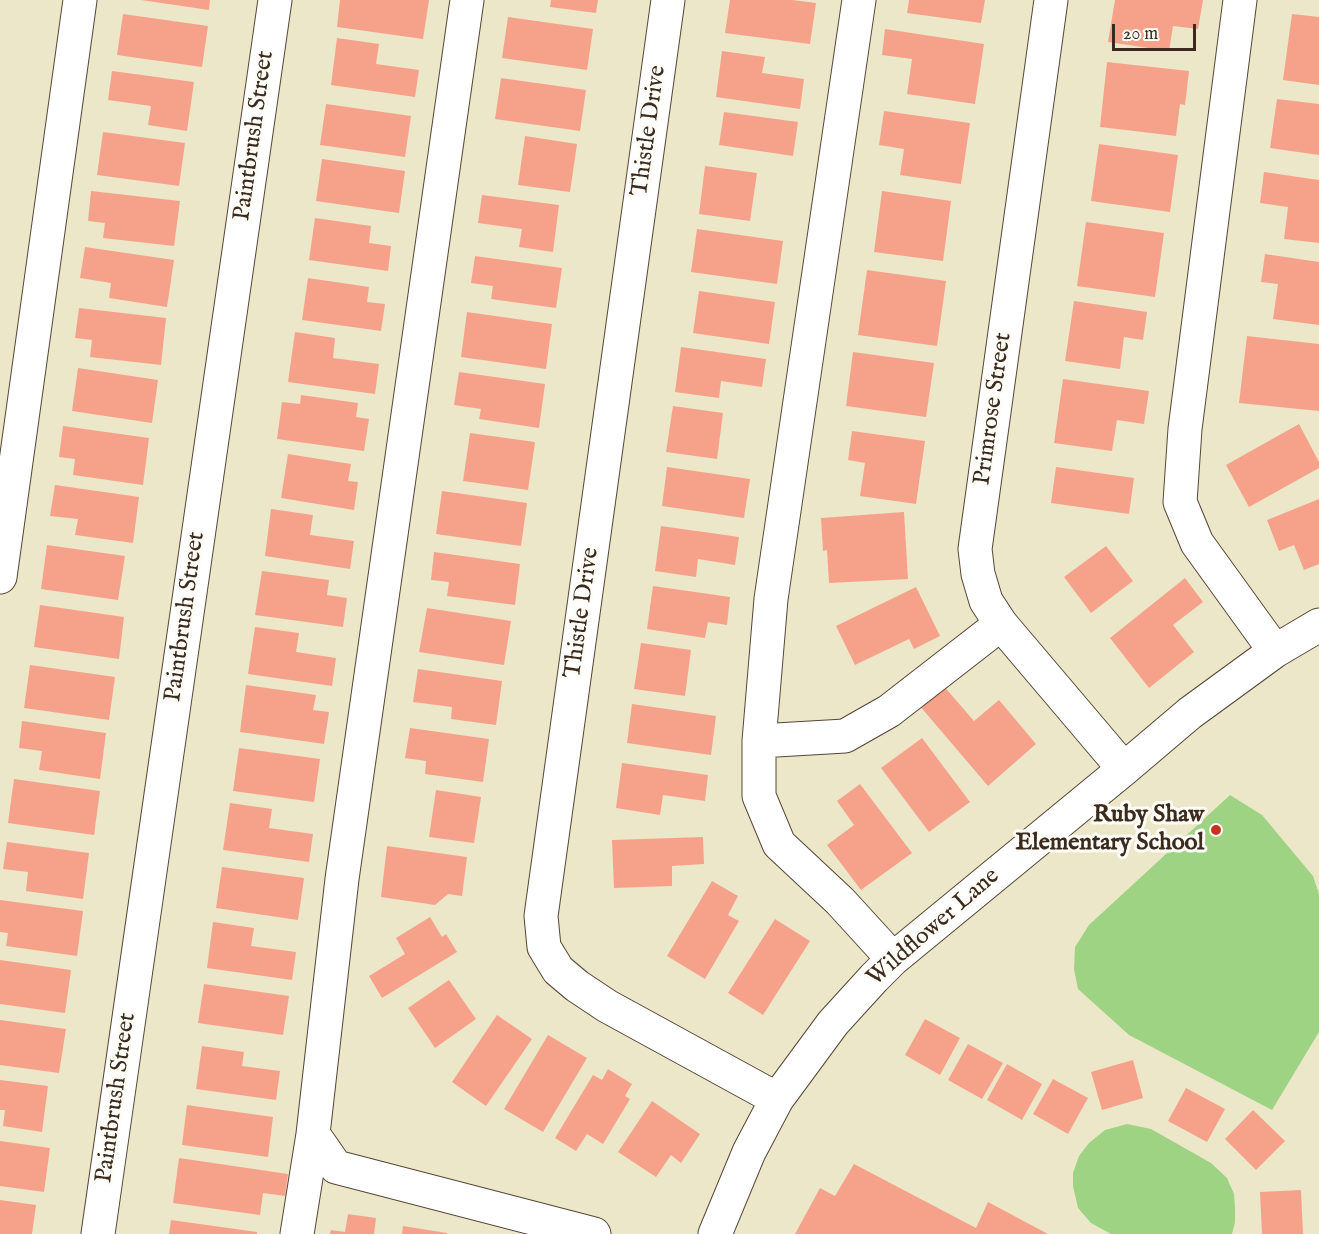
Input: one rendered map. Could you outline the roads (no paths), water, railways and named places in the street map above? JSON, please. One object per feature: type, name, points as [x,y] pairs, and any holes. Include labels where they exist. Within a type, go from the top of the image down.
[{"type":"street","points":[[0,577],[80,0]]},
{"type":"street","name":"Paintbrush Street","points":[[98,1234],[275,0]]},
{"type":"street","points":[[297,1234],[312,1134],[342,879],[467,0]]},
{"type":"street","name":"Thistle Drive","points":[[668,0],[541,916],[544,947],[558,970],[607,1006],[777,1099]]},
{"type":"street","points":[[859,0],[771,599],[759,741],[759,796],[779,844],[840,901],[893,958]]},
{"type":"street","name":"Primrose Street","points":[[1051,0],[975,549],[978,574],[986,601],[1001,624],[1124,769]]},
{"type":"street","points":[[1240,0],[1185,429],[1180,502],[1197,543],[1275,651]]},
{"type":"street","points":[[759,741],[845,736],[889,711],[1001,624]]},
{"type":"street","name":"Wildflower Lane","points":[[715,1234],[759,1131],[777,1099],[833,1023],[893,958],[1190,713],[1275,651],[1319,625]]},
{"type":"street","points":[[312,1134],[336,1167],[594,1234]]},
{"type":"place","name":"Ruby Shaw Elementary School","points":[[1216,830]]}]
